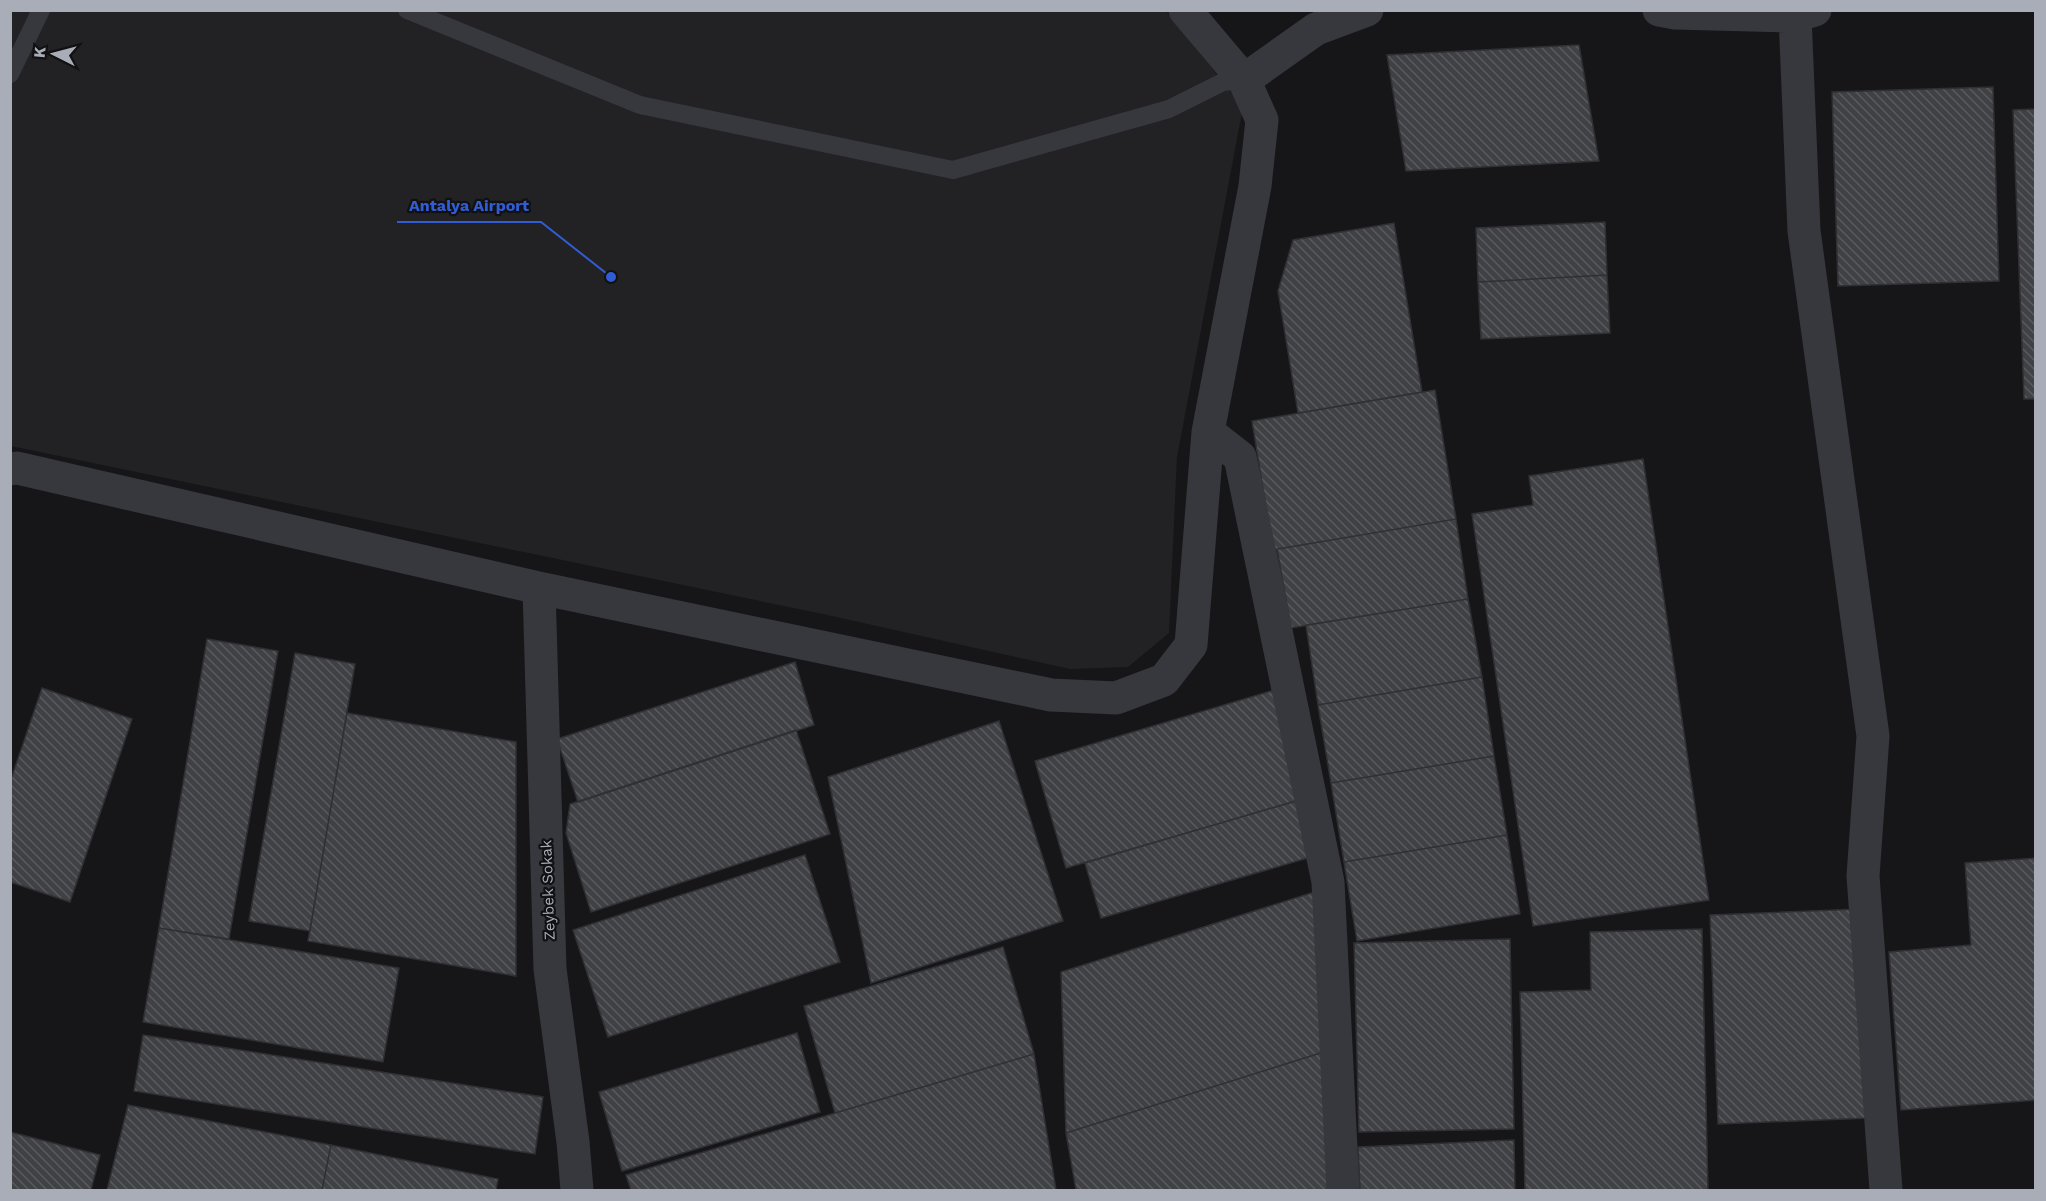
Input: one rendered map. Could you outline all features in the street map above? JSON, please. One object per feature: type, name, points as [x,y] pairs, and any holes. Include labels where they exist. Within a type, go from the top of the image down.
[{"type":"street","points":[[10,469],[17,468],[539,588],[1051,695],[1116,699],[1164,680],[1191,645],[1208,432],[1255,186],[1262,120],[1244,80],[1185,10]]},
{"type":"street","points":[[1244,80],[1316,29],[1367,10]]},
{"type":"street","points":[[1659,10],[1675,13],[1805,13],[1804,231],[1873,736],[1863,876],[1887,1191]]},
{"type":"street","points":[[1208,432],[1240,457],[1328,882],[1343,1191]]},
{"type":"street","name":"Zeybek Sokak","points":[[539,588],[550,969],[573,1142],[577,1191]]},
{"type":"lane","points":[[10,74],[41,10]]},
{"type":"lane","points":[[407,10],[640,105],[953,170],[1169,109],[1223,82],[1244,80]]},
{"type":"shaded area","points":[[11,11],[1166,11],[1243,107],[1177,457],[1169,633],[1128,667],[1070,669],[823,614],[11,446]]},
{"type":"building","points":[[1579,45],[1599,161],[1406,171],[1387,55]]},
{"type":"building","points":[[1993,87],[1999,281],[1838,286],[1832,92]]},
{"type":"building","points":[[2036,109],[2036,399],[2024,399],[2013,110]]},
{"type":"building","points":[[1605,222],[1607,275],[1478,282],[1476,228]]},
{"type":"building","points":[[1394,223],[1422,392],[1298,413],[1278,291],[1293,240]]},
{"type":"building","points":[[1607,275],[1610,333],[1481,339],[1478,282]]},
{"type":"building","points":[[1435,390],[1456,519],[1273,550],[1252,421]]},
{"type":"building","points":[[1643,459],[1709,900],[1533,926],[1472,514],[1533,505],[1529,476]]},
{"type":"building","points":[[1456,519],[1468,599],[1291,628],[1277,549]]},
{"type":"building","points":[[1468,599],[1482,677],[1318,705],[1306,625]]},
{"type":"building","points":[[207,639],[278,651],[229,939],[159,928]]},
{"type":"building","points":[[295,653],[355,664],[310,931],[249,921]]},
{"type":"building","points":[[795,662],[814,725],[578,802],[557,739]]},
{"type":"building","points":[[1482,677],[1494,756],[1331,783],[1318,705]]},
{"type":"building","points":[[42,688],[132,719],[70,902],[10,882],[10,782]]},
{"type":"building","points":[[1278,689],[1310,797],[1066,868],[1035,761]]},
{"type":"building","points":[[347,713],[516,742],[516,976],[308,941]]},
{"type":"building","points":[[999,721],[1063,921],[871,983],[828,777]]},
{"type":"building","points":[[796,730],[830,834],[591,912],[566,833],[570,804]]},
{"type":"building","points":[[1494,756],[1507,835],[1344,862],[1331,783]]},
{"type":"building","points":[[1302,799],[1318,855],[1101,918],[1085,863]]},
{"type":"building","points":[[1507,835],[1520,914],[1357,941],[1344,862]]},
{"type":"building","points":[[805,855],[840,962],[608,1037],[573,930]]},
{"type":"building","points":[[2036,858],[2036,1100],[1901,1110],[1889,952],[1971,945],[1965,863]]},
{"type":"building","points":[[1324,889],[1330,1050],[1066,1133],[1061,972]]},
{"type":"building","points":[[1861,909],[1870,1118],[1718,1124],[1710,915]]},
{"type":"building","points":[[159,928],[399,968],[383,1062],[143,1022]]},
{"type":"building","points":[[1702,929],[1708,1190],[1525,1190],[1520,992],[1591,990],[1590,932]]},
{"type":"building","points":[[1510,939],[1514,1129],[1359,1132],[1354,943]]},
{"type":"building","points":[[1003,947],[1034,1054],[835,1113],[804,1006]]},
{"type":"building","points":[[797,1033],[820,1112],[622,1171],[599,1092]]},
{"type":"building","points":[[143,1035],[543,1097],[535,1154],[134,1091]]},
{"type":"building","points":[[1330,1050],[1335,1190],[1076,1190],[1066,1133]]},
{"type":"building","points":[[1034,1054],[1056,1190],[631,1190],[626,1175]]},
{"type":"building","points":[[128,1105],[331,1145],[322,1190],[107,1190]]},
{"type":"building","points":[[10,1132],[100,1155],[91,1190],[10,1190]]},
{"type":"building","points":[[1514,1140],[1515,1190],[1360,1190],[1358,1147]]},
{"type":"building","points":[[331,1145],[498,1179],[496,1190],[322,1190]]},
{"type":"place","name":"Antalya Airport","points":[[611,277]]}]
